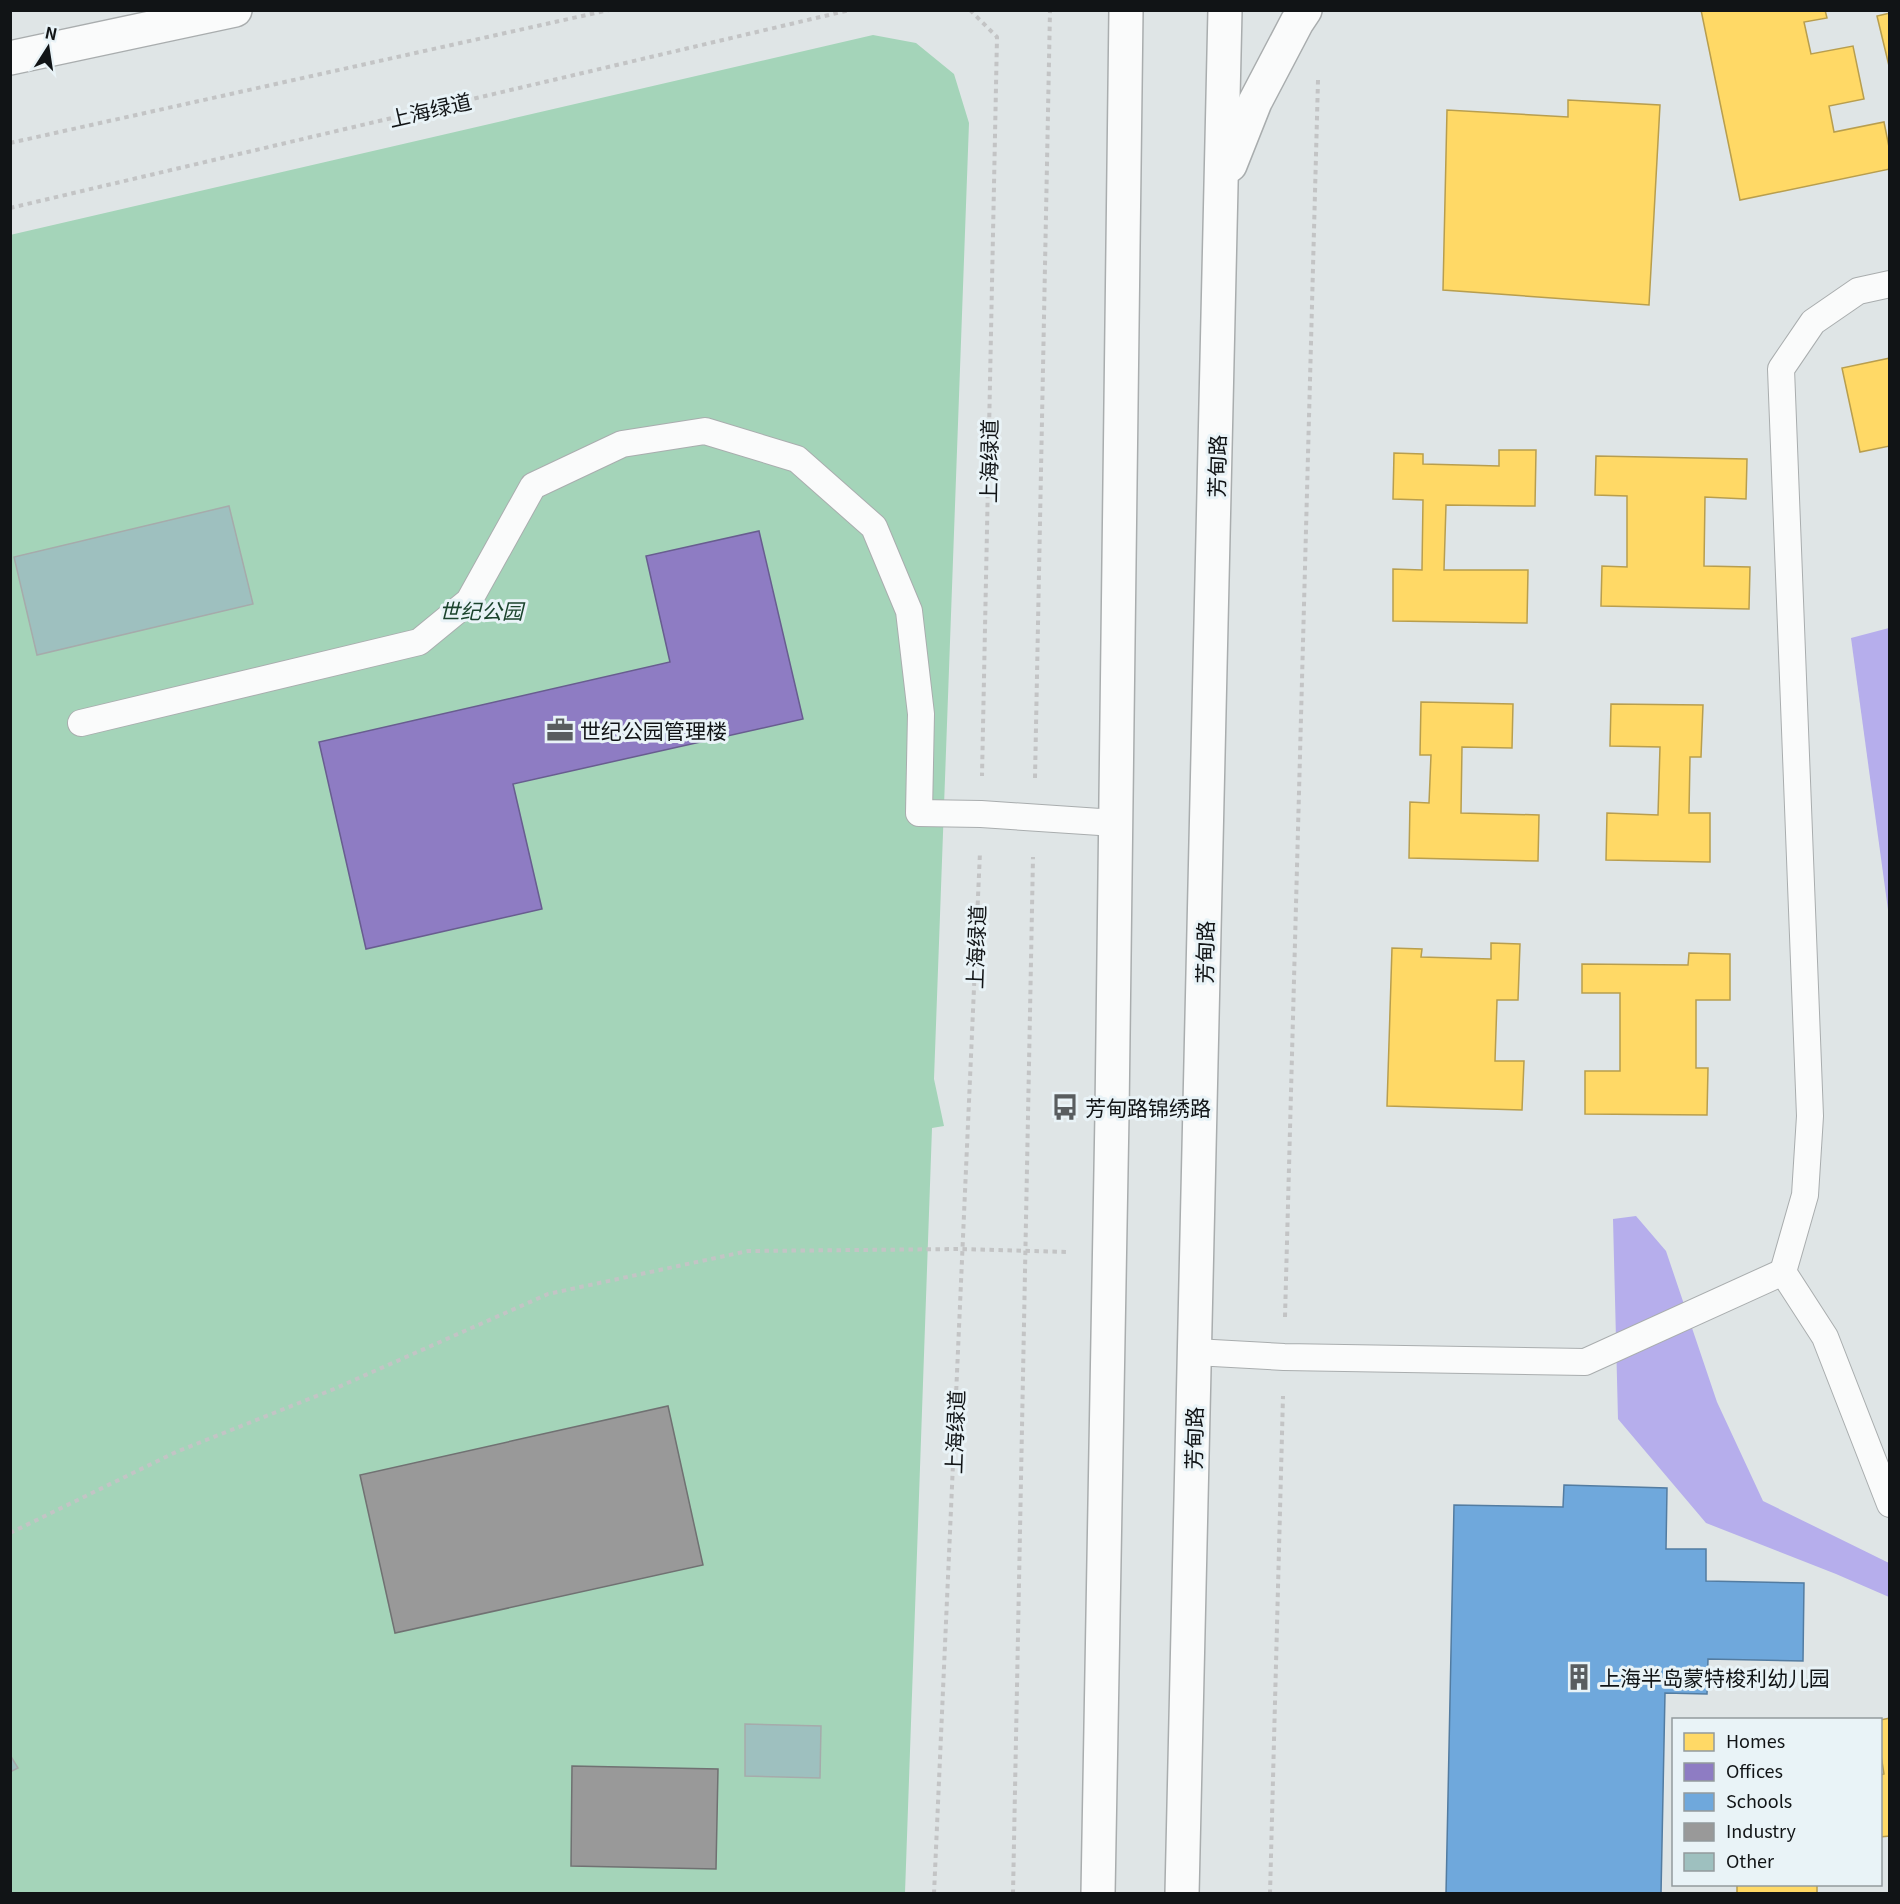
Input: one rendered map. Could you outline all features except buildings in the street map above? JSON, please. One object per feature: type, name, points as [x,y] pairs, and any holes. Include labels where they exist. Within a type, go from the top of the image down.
[{"type":"main road","points":[[10,58],[235,10]]},
{"type":"main road","points":[[1098,1893],[1126,10]]},
{"type":"main road","name":"芳甸路","points":[[1182,1893],[1225,10]]},
{"type":"main road","points":[[1222,186],[1255,102],[1305,10]]},
{"type":"lane","points":[[1890,284],[1858,291],[1813,322],[1781,369],[1810,1116],[1804,1196],[1783,1272],[1825,1337],[1890,1504]]},
{"type":"lane","points":[[81,723],[419,642],[469,601],[533,486],[622,444],[705,431],[797,459],[873,527],[909,611],[921,714],[919,813],[981,814],[1115,823]]},
{"type":"lane","points":[[1195,1352],[1284,1357],[1585,1362],[1783,1272]]},
{"type":"path","points":[[10,143],[609,10]]},
{"type":"path","name":"上海绿道","points":[[10,208],[850,10]]},
{"type":"path","name":"上海绿道","points":[[934,1893],[981,814],[997,37],[970,10]]},
{"type":"path","points":[[1013,1893],[1050,10]]},
{"type":"path","points":[[1270,1893],[1318,70]]},
{"type":"path","points":[[10,1533],[176,1452],[334,1389],[548,1294],[748,1251],[962,1249],[1109,1253]]},
{"type":"green space","name":"世纪公园","points":[[873,35],[916,43],[954,74],[969,123],[934,1079],[944,1126],[932,1128],[905,1893],[11,1893],[10,235]]},
{"type":"shaded area","points":[[1890,628],[1889,917],[1851,638]]},
{"type":"shaded area","points":[[1636,1216],[1666,1251],[1717,1402],[1763,1501],[1889,1563],[1889,1597],[1706,1523],[1618,1419],[1613,1219]]},
{"type":"place","name":"世纪公园管理楼","points":[[560,730]]},
{"type":"place","name":"芳甸路锦绣路","points":[[1065,1107]]},
{"type":"place","name":"上海半岛蒙特梭利幼儿园","points":[[1579,1677]]}]
